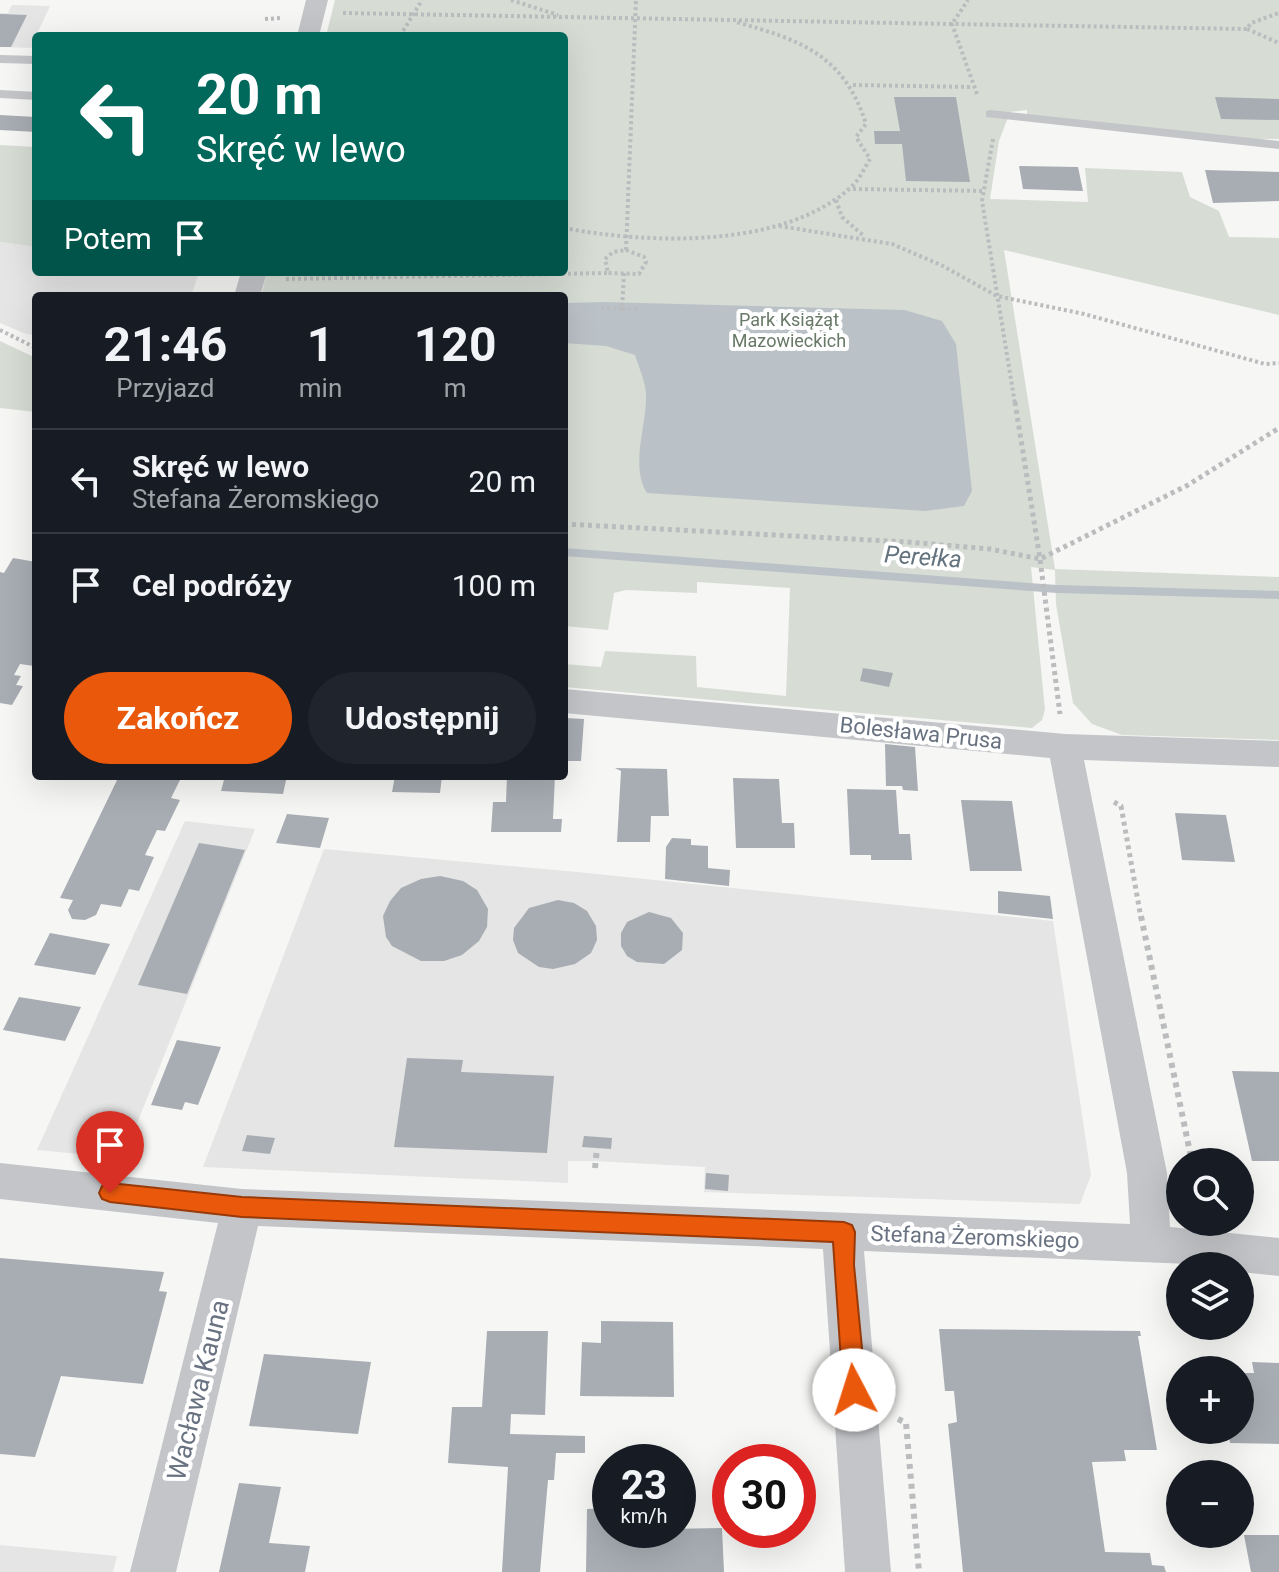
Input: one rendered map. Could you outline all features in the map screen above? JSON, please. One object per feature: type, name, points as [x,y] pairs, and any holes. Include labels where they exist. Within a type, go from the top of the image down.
[{"type":"street","points":[[309,32],[315,6]]},
{"type":"street","name":"Bolesława Prusa","points":[[568,701],[1065,747],[1279,754]]},
{"type":"street","points":[[1065,747],[1147,1173],[1151,1244]]},
{"type":"street","name":"Stefana Żeromskiego","points":[[0,1181],[242,1207],[1151,1244],[1279,1257]]},
{"type":"street","name":"Wacława Kauna","points":[[153,1572],[242,1207]]},
{"type":"street","points":[[844,1232],[843,1265],[868,1572]]},
{"type":"lane","points":[[0,59],[32,60]]},
{"type":"lane","points":[[0,94],[32,96]]},
{"type":"lane","points":[[990,114],[1279,145]]},
{"type":"path","points":[[402,32],[422,0]]},
{"type":"path","points":[[511,0],[563,17]]},
{"type":"path","points":[[626,250],[636,0]]},
{"type":"path","points":[[952,24],[968,0]]},
{"type":"path","points":[[315,6],[412,14],[1247,29],[1279,43]]},
{"type":"path","points":[[1247,29],[1251,23],[1279,13]]},
{"type":"path","points":[[265,19],[287,18],[285,27]]},
{"type":"path","points":[[728,20],[806,46],[841,69],[853,85],[866,124],[856,137],[870,159],[852,189],[836,200],[778,226]]},
{"type":"path","points":[[952,24],[972,87],[990,114],[994,135],[983,191],[1040,559],[1065,747]]},
{"type":"path","points":[[853,85],[972,87]]},
{"type":"path","points":[[852,189],[983,191]]},
{"type":"path","points":[[836,200],[842,217],[867,238]]},
{"type":"path","points":[[568,229],[626,237],[705,235],[778,226],[867,238],[892,244],[941,265],[997,296],[1084,314],[1265,364],[1279,363]]},
{"type":"path","points":[[568,274],[639,274],[646,266],[644,257],[626,250],[613,252],[605,259],[608,273]]},
{"type":"path","points":[[622,309],[624,273]]},
{"type":"path","points":[[250,287],[292,277],[371,276]]},
{"type":"path","points":[[601,308],[638,309]]},
{"type":"path","points":[[0,330],[32,346]]},
{"type":"path","points":[[568,524],[908,542],[990,549],[1040,559],[1188,485],[1279,428]]},
{"type":"path","points":[[595,1168],[597,1148]]},
{"type":"shaded area","points":[[12,5],[50,6],[38,32],[32,32],[32,48],[0,47],[0,13],[8,13]]},
{"type":"shaded area","points":[[0,242],[32,246],[32,276],[198,276],[192,292],[32,292],[32,335],[0,323]]},
{"type":"shaded area","points":[[568,303],[905,310],[942,321],[956,344],[972,491],[964,506],[925,511],[647,493],[639,459],[646,393],[635,355],[606,346],[568,343]]},
{"type":"shaded area","points":[[185,821],[255,829],[123,1158],[37,1150]]},
{"type":"shaded area","points":[[324,849],[1053,921],[1091,1175],[1080,1204],[704,1192],[705,1167],[596,1161],[568,1161],[568,1183],[203,1167]]},
{"type":"shaded area","points":[[0,1545],[117,1556],[113,1572],[0,1572]]},
{"type":"green space","name":"Park Książąt Mazowieckich","points":[[335,0],[1279,0],[1279,139],[1252,139],[1027,115],[1027,110],[1010,112],[999,141],[990,199],[1088,202],[1085,168],[1182,172],[1190,197],[1219,211],[1229,237],[1279,238],[1279,315],[1004,250],[1055,569],[1279,577],[1279,740],[1122,735],[1092,724],[1073,703],[1056,604],[1055,570],[1031,567],[1045,710],[1042,720],[1032,728],[568,687],[568,664],[601,667],[605,651],[696,656],[697,687],[786,696],[790,588],[697,582],[697,593],[626,590],[614,593],[608,630],[568,626],[568,292],[262,292],[266,276],[568,276],[568,32],[327,32]]},
{"type":"green space","points":[[0,145],[32,147],[32,246],[0,242]]},
{"type":"green space","points":[[0,341],[32,356],[32,412],[0,408]]},
{"type":"building","points":[[0,14],[27,15],[11,47],[0,47]]},
{"type":"building","points":[[894,97],[956,97],[970,182],[906,181],[902,144],[875,144],[874,131],[900,131]]},
{"type":"building","points":[[1215,97],[1279,99],[1279,120],[1221,119]]},
{"type":"building","points":[[0,115],[32,117],[32,132],[0,130]]},
{"type":"building","points":[[1019,166],[1078,167],[1083,191],[1023,189]]},
{"type":"building","points":[[1205,170],[1279,172],[1279,201],[1213,203]]},
{"type":"building","points":[[13,558],[32,561],[32,666],[20,664],[14,675],[21,676],[16,685],[23,686],[12,705],[0,703],[0,572],[4,573]]},
{"type":"building","points":[[863,668],[893,673],[889,687],[860,681]]},
{"type":"building","points":[[568,718],[584,719],[581,761],[568,761]]},
{"type":"building","points":[[885,744],[915,747],[918,791],[903,790],[902,786],[886,786]]},
{"type":"building","points":[[615,768],[667,769],[669,816],[651,816],[650,842],[617,842],[621,771]]},
{"type":"building","points":[[733,778],[779,779],[782,823],[794,823],[795,848],[736,848]]},
{"type":"building","points":[[117,780],[180,780],[171,798],[180,800],[165,831],[157,830],[145,855],[154,857],[139,891],[129,889],[121,907],[101,904],[96,915],[85,920],[72,919],[68,910],[73,900],[60,898]]},
{"type":"building","points":[[224,780],[286,780],[283,794],[221,791]]},
{"type":"building","points":[[394,780],[442,780],[440,793],[392,792]]},
{"type":"building","points":[[507,780],[555,780],[553,819],[562,819],[561,832],[491,832],[493,802],[506,802]]},
{"type":"building","points":[[847,789],[896,790],[899,834],[910,834],[912,860],[871,860],[871,855],[850,855]]},
{"type":"building","points":[[961,800],[1012,801],[1022,871],[970,871]]},
{"type":"building","points":[[1175,813],[1226,815],[1235,862],[1182,860]]},
{"type":"building","points":[[287,814],[329,818],[320,848],[276,843]]},
{"type":"building","points":[[672,838],[691,839],[691,845],[708,846],[708,868],[730,870],[729,886],[665,879],[666,847]]},
{"type":"building","points":[[199,843],[245,850],[187,994],[138,985]]},
{"type":"building","points":[[440,876],[463,881],[477,890],[488,909],[487,927],[479,941],[462,955],[444,961],[421,961],[392,946],[386,937],[383,916],[401,888],[421,879]]},
{"type":"building","points":[[998,891],[1050,896],[1053,919],[998,913]]},
{"type":"building","points":[[558,900],[574,903],[587,911],[596,926],[597,940],[591,953],[575,964],[553,969],[539,967],[518,953],[513,940],[514,928],[529,908]]},
{"type":"building","points":[[649,912],[671,918],[683,933],[682,950],[664,964],[637,962],[627,956],[621,946],[621,933],[627,922]]},
{"type":"building","points":[[50,933],[110,944],[95,975],[34,965]]},
{"type":"building","points":[[19,997],[81,1007],[65,1041],[3,1030]]},
{"type":"building","points":[[177,1040],[221,1047],[198,1105],[185,1102],[182,1110],[151,1105]]},
{"type":"building","points":[[407,1058],[463,1060],[461,1072],[554,1076],[547,1153],[394,1147]]},
{"type":"building","points":[[1232,1071],[1279,1072],[1279,1161],[1254,1161],[1254,1148],[1249,1148]]},
{"type":"building","points":[[247,1135],[275,1138],[270,1154],[242,1151]]},
{"type":"building","points":[[584,1136],[612,1138],[611,1149],[582,1147]]},
{"type":"building","points":[[706,1173],[729,1175],[728,1191],[705,1189]]},
{"type":"building","points":[[0,1258],[164,1272],[159,1291],[167,1292],[143,1384],[61,1376],[35,1457],[0,1454]]},
{"type":"building","points":[[601,1321],[673,1322],[674,1397],[580,1396],[582,1342],[601,1343]]},
{"type":"building","points":[[939,1329],[1140,1331],[1141,1336],[1138,1336],[1157,1450],[1124,1450],[1126,1461],[1092,1462],[1105,1552],[1150,1553],[1152,1565],[1164,1566],[1166,1572],[963,1572],[948,1424],[957,1422],[954,1391],[945,1391]]},
{"type":"building","points":[[487,1331],[548,1331],[545,1415],[511,1414],[510,1434],[585,1436],[585,1453],[556,1453],[554,1480],[548,1480],[540,1572],[502,1572],[508,1467],[448,1463],[452,1407],[482,1407]]},
{"type":"building","points":[[264,1354],[371,1362],[358,1434],[249,1426]]},
{"type":"building","points":[[1254,1362],[1279,1363],[1279,1444],[1254,1443]]},
{"type":"building","points":[[239,1483],[281,1487],[269,1543],[310,1546],[305,1572],[219,1572]]},
{"type":"building","points":[[587,1509],[592,1509],[592,1548],[696,1548],[696,1528],[712,1528],[712,1548],[723,1548],[724,1572],[586,1572]]},
{"type":"building","points":[[1254,1535],[1279,1535],[1279,1572],[1251,1572],[1246,1548],[1254,1548]]},
{"type":"waterway","name":"Perełka","points":[[568,552],[1057,589],[1279,595]]},
{"type":"route","points":[[110,1193],[242,1207],[844,1232],[843,1265],[854,1390]]}]
